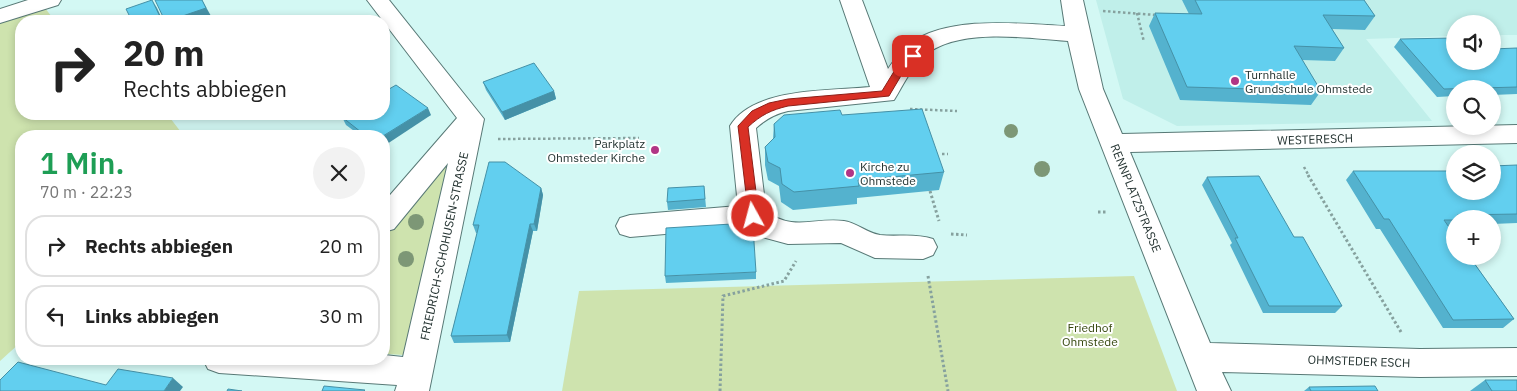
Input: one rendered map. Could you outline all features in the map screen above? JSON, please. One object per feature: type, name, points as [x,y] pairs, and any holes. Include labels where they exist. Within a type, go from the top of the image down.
[{"type":"street","points":[[0,16],[50,0]]},
{"type":"street","points":[[378,0],[389,15]]},
{"type":"street","points":[[851,0],[885,94]]},
{"type":"street","name":"RENNPLATZSTRASSE","points":[[1072,4],[1091,89],[1214,391]]},
{"type":"street","points":[[390,17],[469,129]]},
{"type":"street","points":[[885,94],[901,67],[925,44],[963,32],[1010,30],[1078,34]]},
{"type":"street","points":[[753,216],[743,126],[749,120],[769,107],[788,102],[885,94]]},
{"type":"street","name":"FRIEDRICH-SCHOHUSEN-STRASSE","points":[[390,215],[469,129]]},
{"type":"street","name":"FRIEDRICH-SCHOHUSEN-STRASSE","points":[[293,365],[414,382],[469,129]]},
{"type":"street","name":"WESTERESCH","points":[[1113,143],[1517,134]]},
{"type":"street","points":[[630,226],[753,216],[768,228],[788,233],[844,232],[875,246],[923,247]]},
{"type":"street","name":"OHMSTEDER ESCH","points":[[1201,357],[1420,363],[1517,362]]},
{"type":"path","points":[[1072,4],[1162,15]]},
{"type":"path","points":[[1136,13],[1144,42]]},
{"type":"path","points":[[885,94],[903,109],[956,111]]},
{"type":"path","points":[[469,129],[640,138]]},
{"type":"path","points":[[1289,140],[1420,363]]},
{"type":"path","points":[[942,154],[948,154]]},
{"type":"path","points":[[930,191],[941,225]]},
{"type":"path","points":[[928,274],[948,391]]},
{"type":"path","points":[[720,391],[723,296],[784,281]]},
{"type":"shaded area","points":[[1096,0],[1517,0],[1517,35],[1501,35],[1501,15],[1446,15],[1446,36],[1366,39],[1432,121],[1177,126],[1123,99]]},
{"type":"green space","points":[[45,8],[50,15],[24,15]]},
{"type":"green space","points":[[15,18],[15,120],[172,120],[179,130],[15,130],[15,347],[0,361],[0,23]]},
{"type":"green space","points":[[450,159],[405,355],[390,354],[390,231]]},
{"type":"green space","name":"Friedhof Ohmstede","points":[[1134,276],[1177,391],[562,391],[579,291]]},
{"type":"building","points":[[152,0],[159,15],[129,15],[126,9]]},
{"type":"building","points":[[155,0],[202,0],[206,8],[186,15],[162,15]]},
{"type":"building","name":"Turnhalle Grundschule Ohmstede","points":[[1195,0],[1364,0],[1375,16],[1323,15],[1344,48],[1294,46],[1321,91],[1187,87],[1155,13],[1202,14]]},
{"type":"building","points":[[1446,38],[1446,70],[1501,70],[1501,49],[1517,48],[1517,87],[1501,87],[1501,80],[1446,80],[1446,89],[1444,89],[1400,39]]},
{"type":"building","points":[[534,63],[554,91],[502,112],[483,82]]},
{"type":"building","points":[[396,85],[428,108],[390,132],[390,130],[358,130],[346,120],[390,120],[390,88]]},
{"type":"building","name":"Kirche zu Ohmstede","points":[[922,109],[944,172],[858,180],[859,186],[794,192],[782,184],[780,168],[768,162],[765,147],[775,137],[774,124],[784,115],[840,110],[842,115]]},
{"type":"building","points":[[489,162],[505,162],[541,188],[534,224],[530,224],[507,335],[451,336],[479,225],[473,225]]},
{"type":"building","points":[[1517,165],[1517,214],[1501,214],[1501,210],[1446,210],[1446,220],[1444,220],[1446,223],[1446,265],[1475,265],[1514,319],[1453,320],[1389,219],[1384,219],[1353,171],[1446,171],[1446,200],[1501,200],[1501,166]]},
{"type":"building","points":[[1259,176],[1294,237],[1303,237],[1342,306],[1269,306],[1235,238],[1238,238],[1207,177]]},
{"type":"building","points":[[704,186],[705,199],[667,202],[668,188]]},
{"type":"building","points":[[748,223],[753,227],[756,272],[665,276],[666,228]]},
{"type":"building","points":[[15,365],[29,365],[106,385],[118,369],[173,378],[164,391],[0,391],[0,380]]},
{"type":"building","points":[[1485,380],[1517,380],[1517,391],[1492,391]]},
{"type":"building","points":[[324,386],[365,390],[322,391]]},
{"type":"building","points":[[1375,386],[1378,391],[1311,391],[1309,387]]},
{"type":"place","name":"Turnhalle Grundschule Ohmstede","points":[[1235,81]]},
{"type":"place","name":"Parkplatz Ohmsteder Kirche","points":[[655,150]]},
{"type":"place","name":"Kirche zu Ohmstede","points":[[850,173]]},
{"type":"route","points":[[753,216],[743,126],[756,114],[769,107],[788,102],[885,94],[901,67],[913,56]]}]
